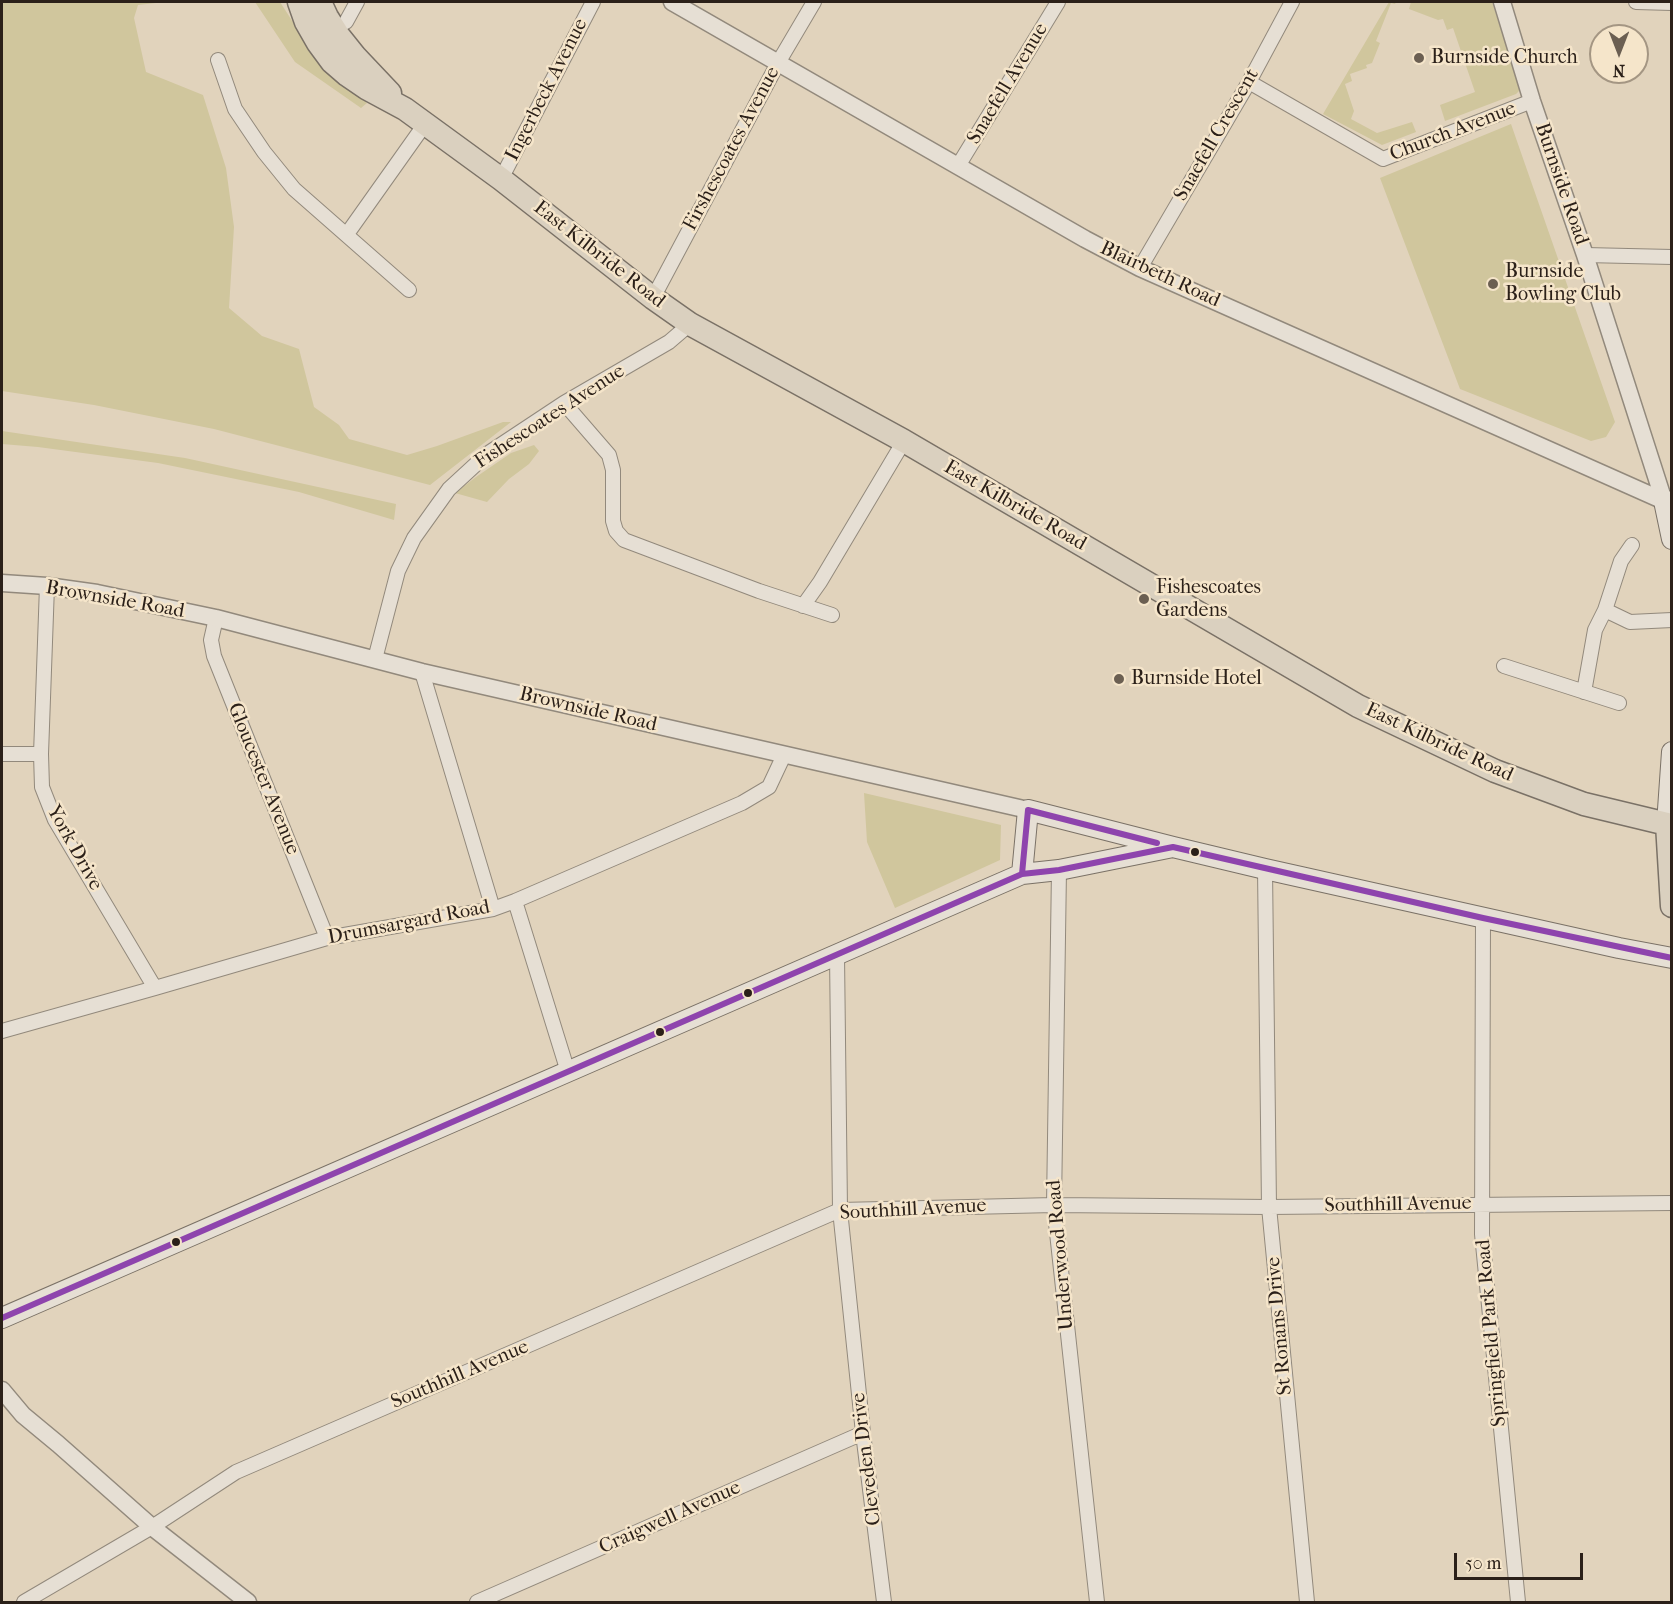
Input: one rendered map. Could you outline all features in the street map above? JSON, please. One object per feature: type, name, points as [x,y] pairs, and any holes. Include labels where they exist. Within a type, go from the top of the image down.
[{"type":"main road","name":"East Kilbride Road","points":[[299,2],[312,34],[332,62],[347,75],[405,109],[501,179],[653,298],[690,324],[904,441],[1358,706],[1495,771],[1584,804],[1666,824]]},
{"type":"main road","name":"East Kilbride Road","points":[[320,2],[339,36],[405,109]]},
{"type":"main road","name":"Burnside Road","points":[[1668,502],[1671,539]]},
{"type":"main road","points":[[1671,752],[1666,824],[1671,906]]},
{"type":"main road","points":[[1022,874],[1028,810]]},
{"type":"main road","name":"Brownside Road","points":[[1028,810],[1265,869],[1671,958]]},
{"type":"main road","points":[[2,1318],[1022,874],[1059,870],[1173,847]]},
{"type":"street","points":[[346,22],[357,2]]},
{"type":"street","name":"Ingerbeck Avenue","points":[[501,179],[593,2]]},
{"type":"street","name":"Blairbeth Road","points":[[672,2],[1085,239],[1140,268],[1668,502]]},
{"type":"street","name":"Firshescoates Avenue","points":[[653,298],[778,63],[814,2]]},
{"type":"street","name":"Snaefell Avenue","points":[[958,166],[1058,2]]},
{"type":"street","name":"Snaefell Crescent","points":[[1140,268],[1250,82],[1292,2]]},
{"type":"street","name":"Burnside Road","points":[[1502,2],[1532,101],[1668,502]]},
{"type":"street","points":[[1636,2],[1671,3]]},
{"type":"street","points":[[218,60],[235,109],[264,152],[294,189],[409,290]]},
{"type":"street","name":"Church Avenue","points":[[1250,82],[1383,159],[1532,101]]},
{"type":"street","points":[[347,234],[425,124]]},
{"type":"street","points":[[1585,255],[1671,257]]},
{"type":"street","name":"Fishescoates Avenue","points":[[375,659],[398,571],[414,538],[449,489],[487,454],[564,403],[669,342],[690,324]]},
{"type":"street","points":[[564,403],[609,455],[613,470],[613,521],[616,531],[624,540],[759,591],[832,615]]},
{"type":"street","points":[[803,606],[820,582],[904,441]]},
{"type":"street","points":[[1584,692],[1594,630],[1605,610],[1621,561],[1632,544]]},
{"type":"street","name":"Brownside Road","points":[[2,583],[97,593],[216,618],[422,672],[1028,810]]},
{"type":"street","name":"York Drive","points":[[47,586],[41,754],[42,787],[55,820],[155,988]]},
{"type":"street","points":[[1605,610],[1630,622],[1671,620]]},
{"type":"street","name":"Gloucester Avenue","points":[[216,618],[211,640],[214,656],[327,938]]},
{"type":"street","points":[[1504,666],[1618,703]]},
{"type":"street","points":[[422,672],[492,909]]},
{"type":"street","points":[[2,754],[41,754]]},
{"type":"street","name":"Drumsargard Road","points":[[2,1031],[327,938],[492,909],[515,901],[742,803],[769,787],[784,754]]},
{"type":"street","name":"St Ronans Drive","points":[[1265,869],[1269,1207],[1307,1602]]},
{"type":"street","name":"Underwood Road","points":[[1059,870],[1054,1205],[1097,1602]]},
{"type":"street","points":[[515,901],[568,1072]]},
{"type":"street","name":"Springfield Park Road","points":[[1483,918],[1482,1234],[1518,1602]]},
{"type":"street","name":"Cleveden Drive","points":[[837,955],[840,1210],[863,1433],[884,1602]]},
{"type":"street","name":"Southhill Avenue","points":[[24,1602],[152,1527],[236,1472],[840,1210],[1054,1205],[1269,1207],[1671,1203]]},
{"type":"street","points":[[2,1389],[23,1415],[152,1527],[248,1602]]},
{"type":"street","name":"Craigwell Avenue","points":[[477,1602],[863,1433]]},
{"type":"shaded area","points":[[2,2],[165,2],[138,5],[134,18],[146,72],[203,95],[226,168],[234,227],[229,308],[262,336],[299,349],[314,407],[339,425],[349,439],[407,455],[503,422],[511,422],[430,485],[214,429],[94,405],[2,391]]},
{"type":"shaded area","points":[[255,2],[280,2],[318,61],[367,103],[361,108],[295,62]]},
{"type":"shaded area","points":[[1389,2],[1396,2],[1391,3],[1376,41],[1380,43],[1372,63],[1366,65],[1367,68],[1350,74],[1352,81],[1345,84],[1354,111],[1351,119],[1377,133],[1412,122],[1416,132],[1382,145],[1323,114]]},
{"type":"shaded area","points":[[1411,2],[1492,2],[1519,84],[1519,91],[1445,121],[1440,105],[1475,92],[1453,28],[1447,30],[1443,19],[1438,20],[1409,9]]},
{"type":"shaded area","name":"Burnside Bowling Club","points":[[1511,124],[1615,422],[1606,437],[1591,441],[1460,389],[1380,178]]},
{"type":"shaded area","points":[[2,431],[185,458],[396,504],[394,520],[299,492],[158,463],[2,444]]},
{"type":"shaded area","points":[[534,445],[539,451],[529,464],[509,479],[487,502],[455,493],[511,453]]},
{"type":"shaded area","points":[[864,793],[1001,825],[1000,860],[895,908],[867,842]]},
{"type":"transit line","points":[[1022,874],[1028,810],[1157,843]]},
{"type":"transit line","points":[[2,1318],[1022,874],[1059,870],[1173,847],[1483,918],[1672,958]]},
{"type":"place","name":"Burnside Church","points":[[1419,58]]},
{"type":"place","name":"Burnside Bowling Club","points":[[1493,284]]},
{"type":"place","name":"Fishescoates Gardens","points":[[1144,599]]},
{"type":"place","name":"Burnside Hotel","points":[[1119,679]]}]
